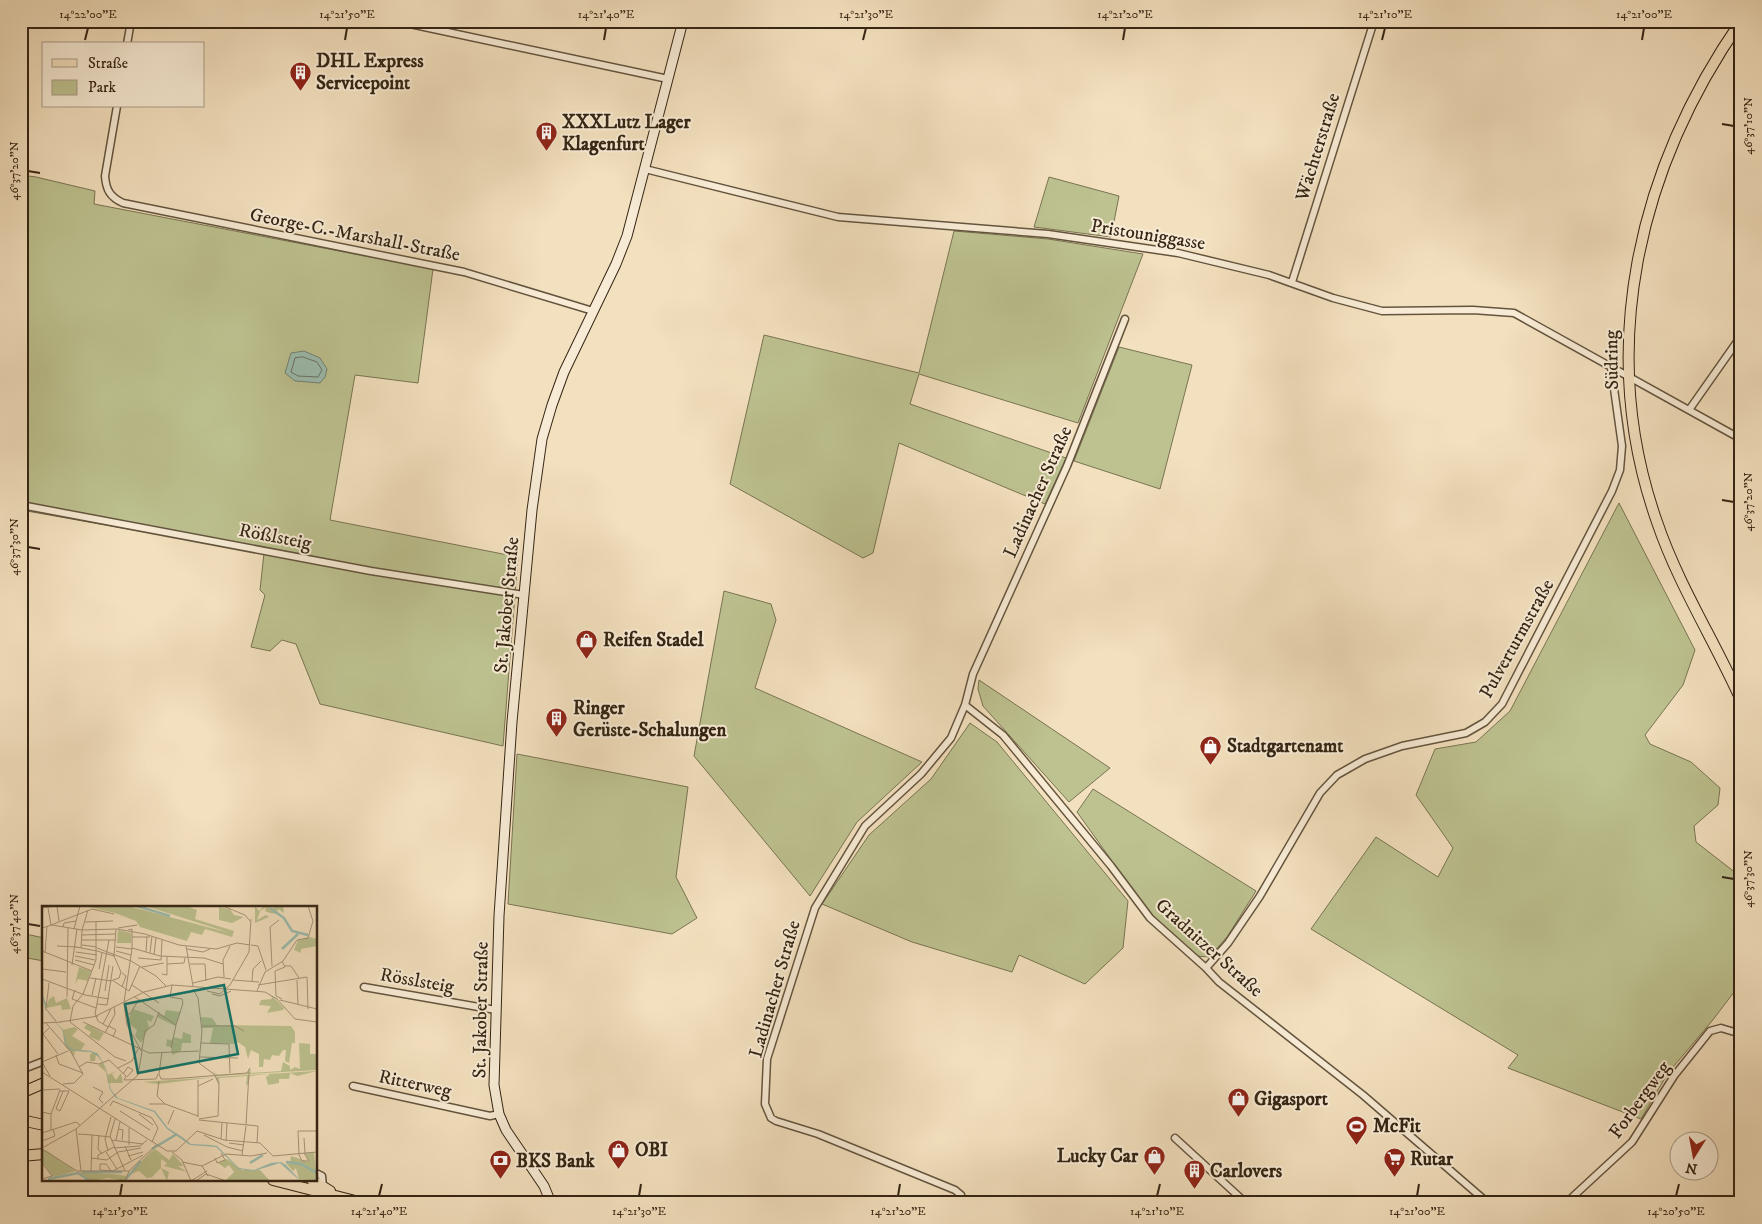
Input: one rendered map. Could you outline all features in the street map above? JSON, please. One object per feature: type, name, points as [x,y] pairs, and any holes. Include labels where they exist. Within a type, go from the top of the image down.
[{"type":"main road","name":"St. Jakober Straße","points":[[551,1202],[544,1186],[514,1143],[499,1114],[494,1085],[499,916],[512,722],[532,510],[542,439],[552,405],[564,372],[619,257],[627,236],[683,21]]},
{"type":"main road","name":"Südring","points":[[1741,21],[1713,64],[1689,108],[1652,201],[1638,254],[1630,307],[1628,377],[1632,426],[1642,474],[1657,523],[1678,573],[1741,700]]},
{"type":"main road","points":[[25,1091],[42,1085]]},
{"type":"main road","points":[[21,1120],[42,1125]]},
{"type":"main road","points":[[21,1156],[42,1154]]},
{"type":"main road","points":[[281,1182],[363,1203]]},
{"type":"main road","points":[[315,1182],[342,1198]]},
{"type":"street","points":[[127,42],[131,21]]},
{"type":"street","points":[[396,21],[668,79]]},
{"type":"street","name":"Wächterstraße","points":[[1292,282],[1374,21]]},
{"type":"street","name":"George-C.-Marshall-Straße","points":[[117,108],[105,176],[106,187],[110,195],[116,200],[132,206],[464,272],[593,311]]},
{"type":"street","name":"Pristouniggasse","points":[[645,169],[838,217],[1048,234],[1178,253],[1252,270],[1292,282],[1333,298],[1382,311],[1473,310],[1514,313],[1741,439]]},
{"type":"street","name":"Ladinacher Straße","points":[[964,1203],[961,1195],[955,1190],[818,1134],[771,1118],[767,1112],[765,1095],[767,1059],[815,908],[865,826],[921,774],[951,738],[965,705],[973,674],[1067,466],[1126,319]]},
{"type":"street","points":[[1688,410],[1741,336]]},
{"type":"street","name":"Pulverturmstraße","points":[[1206,968],[1228,943],[1255,904],[1320,793],[1337,775],[1365,759],[1402,746],[1466,733],[1485,722],[1502,704],[1612,491],[1620,470],[1622,446],[1611,367]]},
{"type":"street","name":"Rößlsteig","points":[[21,505],[371,571],[524,595]]},
{"type":"street","name":"Gradnitzer Straße","points":[[965,705],[1003,735],[1111,866],[1150,918],[1220,982],[1363,1095],[1488,1203]]},
{"type":"street","name":"Rösslsteig","points":[[364,987],[496,1010]]},
{"type":"street","name":"Forbergweg","points":[[1566,1203],[1632,1142],[1674,1076],[1710,1031],[1721,1028],[1741,1034]]},
{"type":"street","points":[[21,1070],[42,1062]]},
{"type":"street","name":"Ritterweg","points":[[353,1086],[490,1116],[499,1114]]},
{"type":"street","points":[[1175,1138],[1246,1203]]},
{"type":"street","points":[[318,1173],[322,1176],[323,1187]]},
{"type":"green space","points":[[21,175],[95,191],[94,204],[433,269],[418,383],[355,375],[330,520],[518,557],[503,746],[320,704],[296,644],[282,640],[270,651],[251,647],[265,595],[260,590],[264,553],[21,510]]},
{"type":"green space","points":[[1049,177],[1119,196],[1111,237],[1034,227]]},
{"type":"green space","points":[[954,231],[1048,239],[1143,254],[1078,423],[919,374],[910,404],[1066,458],[1045,504],[899,443],[873,553],[863,558],[730,484],[764,335],[919,373]]},
{"type":"green space","points":[[1119,347],[1192,365],[1160,489],[1074,461]]},
{"type":"green space","points":[[1619,503],[1695,650],[1683,685],[1645,735],[1650,744],[1691,762],[1720,788],[1718,805],[1694,826],[1696,842],[1741,877],[1741,983],[1668,1073],[1641,1119],[1508,1068],[1518,1055],[1311,929],[1376,837],[1438,877],[1453,848],[1416,795],[1435,749],[1476,742],[1510,711]]},
{"type":"green space","points":[[724,591],[771,604],[776,620],[755,688],[922,762],[857,822],[810,896],[694,756]]},
{"type":"green space","points":[[979,680],[1110,768],[1069,802],[983,706],[978,689]]},
{"type":"green space","points":[[970,723],[997,742],[1128,901],[1123,948],[1085,984],[1019,955],[1012,972],[912,942],[822,904],[869,835],[931,779]]},
{"type":"green space","points":[[517,754],[688,787],[676,877],[697,918],[672,934],[508,904]]},
{"type":"green space","points":[[1093,789],[1256,891],[1227,937],[1209,957],[1196,956],[1150,914],[1077,812]]},
{"type":"green space","points":[[21,933],[42,938],[42,961],[21,957]]},
{"type":"water","points":[[304,351],[320,358],[327,369],[325,377],[320,383],[295,381],[285,373],[291,353]]},
{"type":"place","name":"DHL Express Servicepoint","points":[[300,91]]},
{"type":"place","name":"XXXLutz Lager Klagenfurt","points":[[546,152]]},
{"type":"place","name":"Reifen Stadel","points":[[587,659]]},
{"type":"place","name":"Ringer Gerüste-Schalungen","points":[[557,738]]},
{"type":"place","name":"Stadtgartenamt","points":[[1211,765]]},
{"type":"place","name":"Gigasport","points":[[1238,1118]]},
{"type":"place","name":"McFit","points":[[1357,1145]]},
{"type":"place","name":"OBI","points":[[619,1169]]},
{"type":"place","name":"Lucky Car","points":[[1154,1175]]},
{"type":"place","name":"Rutar","points":[[1394,1178]]},
{"type":"place","name":"BKS Bank","points":[[500,1180]]},
{"type":"place","name":"Carlovers","points":[[1194,1190]]}]
